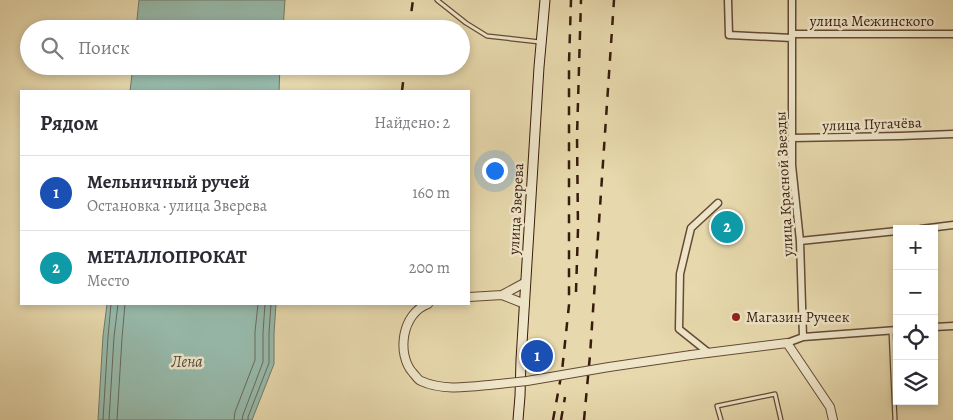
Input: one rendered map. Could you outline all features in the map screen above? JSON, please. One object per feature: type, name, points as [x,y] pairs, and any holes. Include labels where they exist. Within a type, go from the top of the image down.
[{"type":"main road","name":"улица Зверева","points":[[518,420],[545,0]]},
{"type":"street","name":"улица Межинского","points":[[728,0],[729,36],[953,34]]},
{"type":"street","name":"улица Красной Звезды","points":[[792,0],[792,166],[800,241],[803,337]]},
{"type":"street","name":"улица Пугачёва","points":[[792,138],[953,134]]},
{"type":"street","points":[[709,353],[678,329],[680,274],[691,228],[718,203]]},
{"type":"street","points":[[938,227],[953,225]]},
{"type":"street","points":[[800,241],[893,231]]},
{"type":"street","points":[[502,295],[526,282]]},
{"type":"street","points":[[470,297],[502,295],[525,304]]},
{"type":"street","points":[[424,305],[410,318],[404,333],[404,352],[409,369],[420,381],[458,388],[527,381],[787,342],[803,337],[893,330]]},
{"type":"street","points":[[938,327],[953,326]]},
{"type":"street","points":[[787,342],[830,407],[833,420]]},
{"type":"lane","points":[[438,0],[462,20]]},
{"type":"lane","points":[[470,25],[488,36],[541,42]]},
{"type":"lane","points":[[894,360],[895,420]]},
{"type":"lane","points":[[721,420],[717,406],[775,394],[781,420]]},
{"type":"water","points":[[139,0],[285,0],[284,20],[137,20]]},
{"type":"water","points":[[132,75],[280,75],[279,90],[130,90]]},
{"type":"water","name":"Лена","points":[[107,305],[276,305],[274,364],[252,420],[98,420]]},
{"type":"railway","points":[[410,20],[413,0]]},
{"type":"railway","points":[[553,420],[562,371],[569,305],[569,63],[571,0]]},
{"type":"railway","points":[[576,292],[578,229],[577,136],[581,0]]},
{"type":"railway","points":[[584,420],[614,0]]},
{"type":"railway","points":[[402,90],[404,75]]},
{"type":"railway","points":[[561,420],[565,397]]},
{"type":"place","name":"МЕТАЛЛОПРОКАТ","points":[[727,227]]},
{"type":"place","name":"Магазин Ручеек","points":[[736,317]]},
{"type":"place","name":"Мельничный ручей","points":[[537,356]]}]
